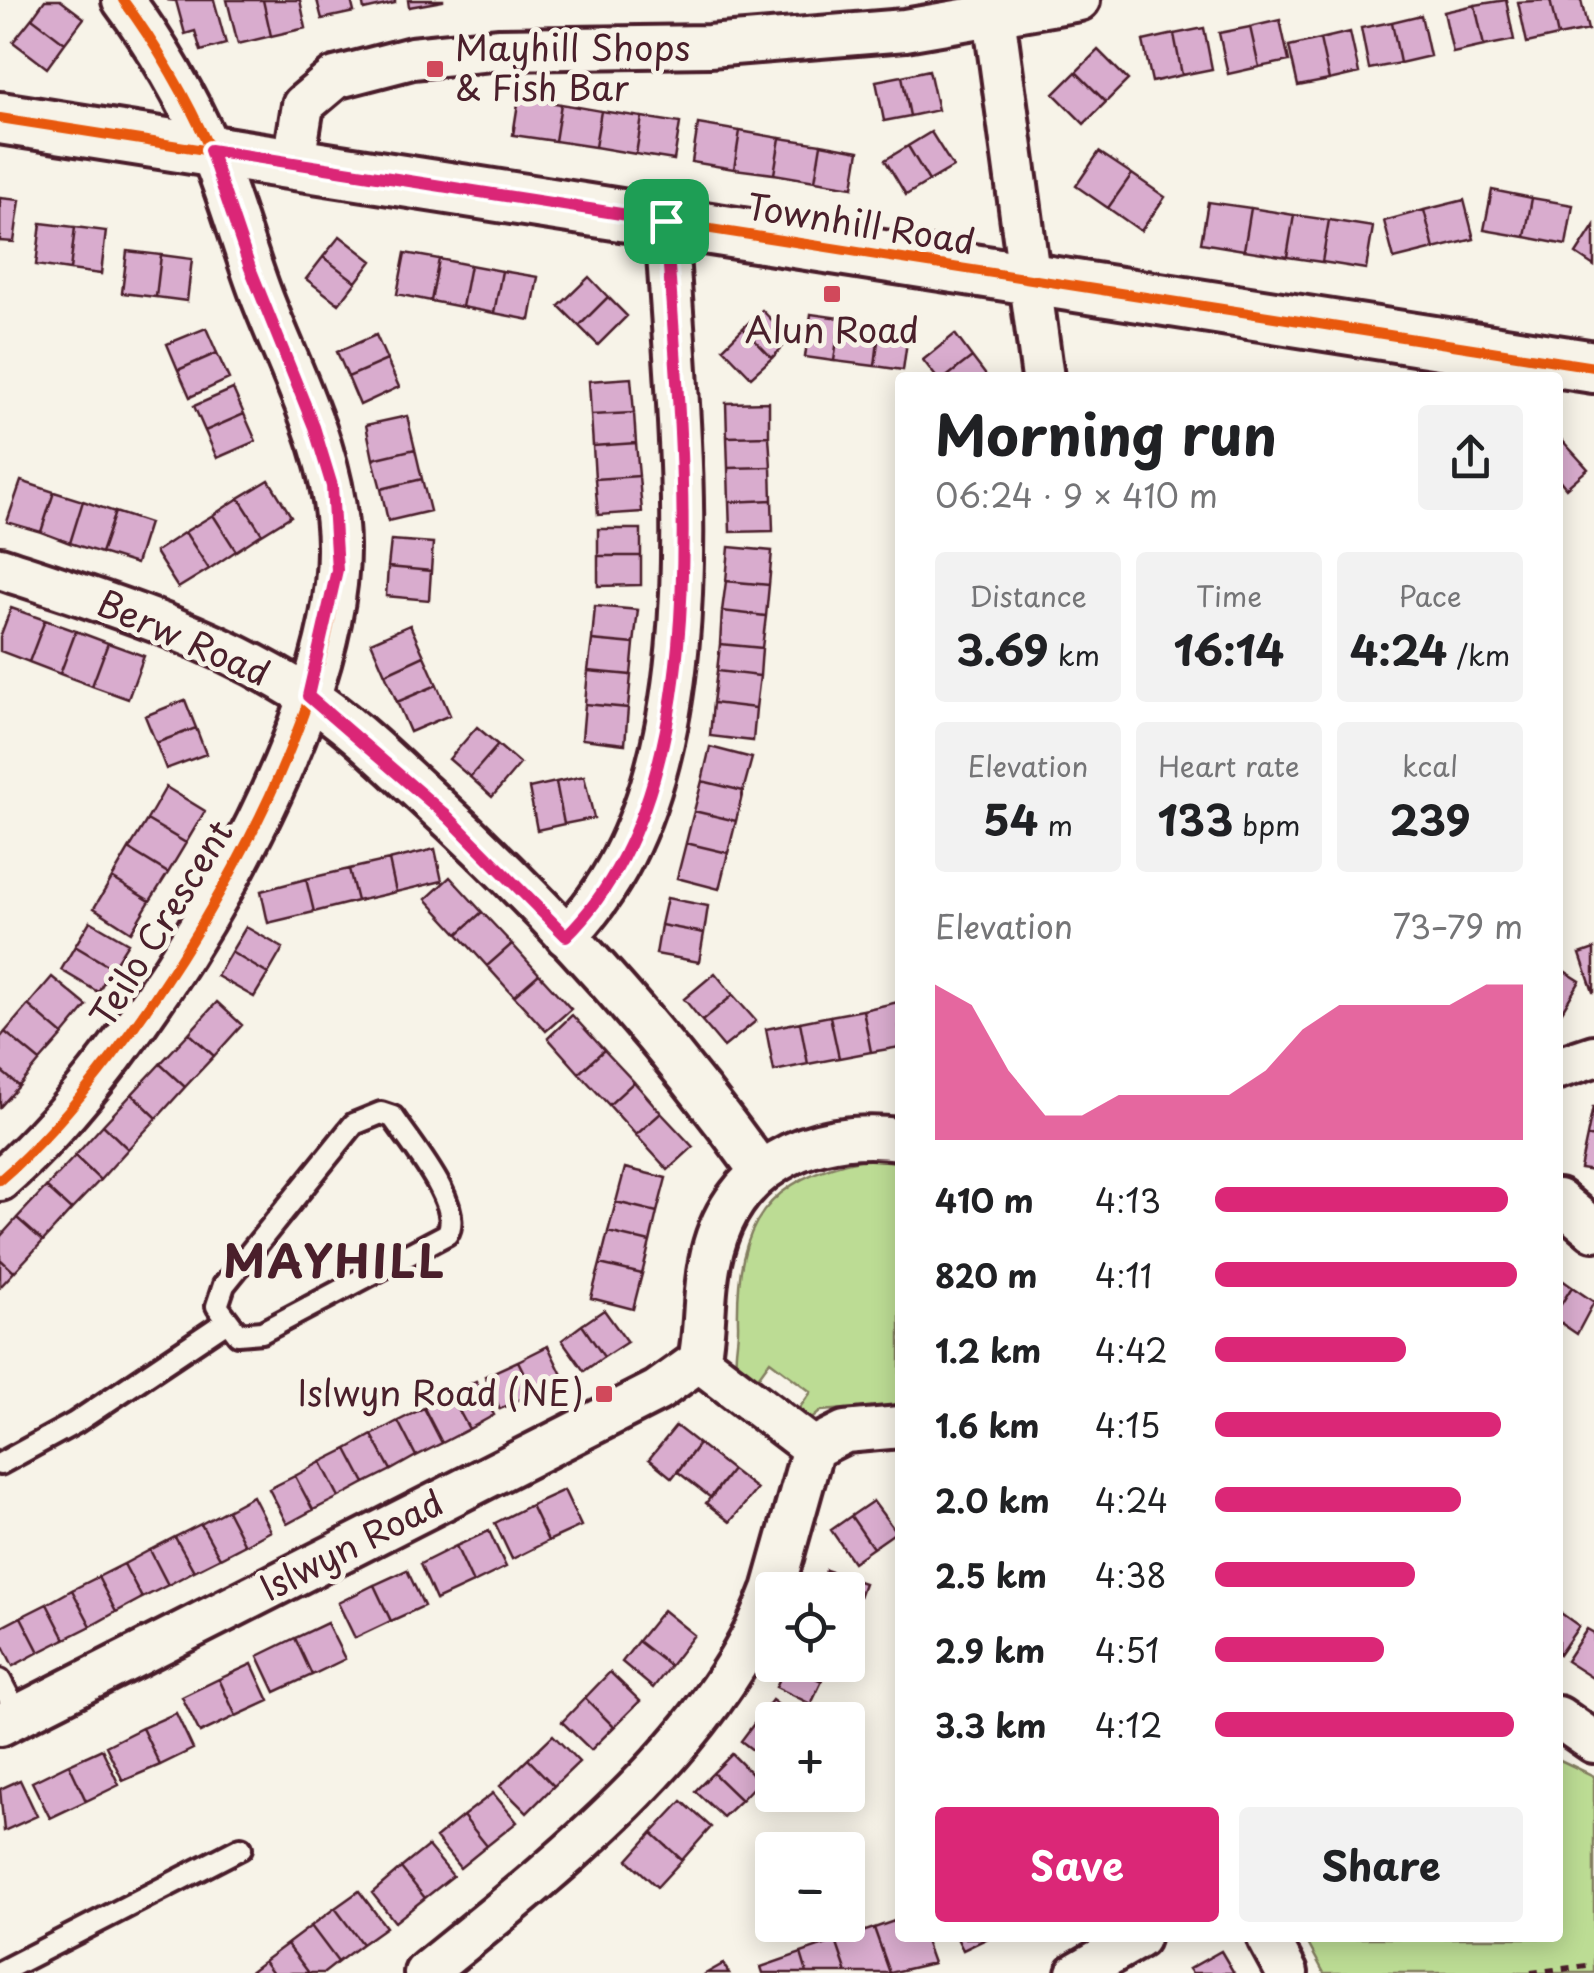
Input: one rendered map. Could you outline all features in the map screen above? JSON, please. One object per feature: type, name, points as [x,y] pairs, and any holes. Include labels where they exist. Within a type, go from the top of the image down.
[{"type":"street","name":"Teilo Crescent","points":[[0,1180],[87,1091],[192,940],[264,812],[308,696],[337,570],[332,486],[314,427],[250,268],[210,150],[123,0]]},
{"type":"street","points":[[294,162],[304,105],[314,96],[335,78],[412,58],[500,48],[709,46],[905,30],[993,7],[1079,0]]},
{"type":"street","points":[[993,7],[1041,372]]},
{"type":"street","name":"Townhill Road","points":[[0,118],[1028,280],[1495,366],[1594,368]]},
{"type":"street","points":[[566,936],[596,907],[624,862],[652,790],[669,699],[683,583],[666,221]]},
{"type":"street","name":"Berw Road","points":[[0,568],[180,632],[308,696],[448,817],[566,936],[710,1102],[761,1172]]},
{"type":"street","points":[[1563,1066],[1594,1056]]},
{"type":"street","points":[[813,1448],[699,1361],[710,1258],[731,1206],[761,1172],[823,1139],[849,1135],[895,1139]]},
{"type":"street","points":[[1563,1204],[1594,1230]]},
{"type":"street","name":"Islwyn Road","points":[[6,1707],[600,1420],[688,1373],[699,1361]]},
{"type":"street","points":[[778,1572],[813,1448],[845,1432],[895,1427]]},
{"type":"street","points":[[425,1973],[563,1861],[638,1786],[706,1705],[755,1632]]},
{"type":"street","points":[[1563,1720],[1594,1742]]},
{"type":"street","points":[[1077,1973],[1131,1942]]},
{"type":"street","points":[[1270,1942],[1287,1973]]},
{"type":"lane","points":[[381,1113],[394,1117],[450,1204],[454,1217],[447,1234],[262,1332],[238,1334],[227,1321],[217,1306],[224,1285],[354,1124],[381,1113]]},
{"type":"lane","points":[[0,1464],[74,1423],[227,1321]]},
{"type":"lane","points":[[0,1972],[242,1848]]},
{"type":"path","points":[[1530,1973],[1594,1965]]},
{"type":"green space","points":[[864,1159],[895,1162],[895,1405],[821,1411],[807,1423],[795,1414],[811,1392],[770,1361],[754,1383],[736,1368],[739,1288],[751,1233],[764,1211],[803,1178]]},
{"type":"green space","points":[[1563,1761],[1594,1776],[1594,1973],[1324,1973],[1307,1942],[1563,1942]]},
{"type":"building","points":[[45,0],[60,0],[84,18],[65,43],[32,18]]},
{"type":"building","points":[[166,0],[214,0],[226,44],[201,51],[195,31],[185,34],[176,1]]},
{"type":"building","points":[[227,0],[263,0],[271,36],[238,44]]},
{"type":"building","points":[[263,0],[300,0],[306,28],[271,36]]},
{"type":"building","points":[[317,0],[351,0],[354,12],[322,19]]},
{"type":"building","points":[[362,0],[395,0],[395,3],[364,10]]},
{"type":"building","points":[[408,0],[443,0],[443,1],[409,7]]},
{"type":"building","points":[[1506,0],[1514,40],[1484,46],[1475,5]]},
{"type":"building","points":[[1550,0],[1558,36],[1527,43],[1518,2]]},
{"type":"building","points":[[1550,0],[1581,0],[1588,30],[1558,36]]},
{"type":"building","points":[[1475,5],[1484,46],[1453,53],[1444,12]]},
{"type":"building","points":[[1421,15],[1430,56],[1400,63],[1392,22]]},
{"type":"building","points":[[32,18],[65,43],[47,68],[13,42]]},
{"type":"building","points":[[1280,20],[1289,61],[1259,67],[1250,27]]},
{"type":"building","points":[[1392,22],[1400,63],[1369,69],[1361,28]]},
{"type":"building","points":[[1250,27],[1259,67],[1228,74],[1219,33]]},
{"type":"building","points":[[1204,28],[1212,69],[1182,75],[1174,34]]},
{"type":"building","points":[[1350,32],[1359,73],[1329,80],[1320,39]]},
{"type":"building","points":[[1174,34],[1182,75],[1152,82],[1143,41]]},
{"type":"building","points":[[1320,39],[1329,80],[1298,86],[1289,46]]},
{"type":"building","points":[[1098,50],[1128,80],[1106,102],[1076,72]]},
{"type":"building","points":[[929,70],[938,110],[910,116],[902,76]]},
{"type":"building","points":[[1076,72],[1106,102],[1084,124],[1054,94]]},
{"type":"building","points":[[902,76],[910,116],[884,121],[876,81]]},
{"type":"building","points":[[519,97],[561,104],[555,141],[513,135]]},
{"type":"building","points":[[561,104],[601,111],[595,147],[555,141]]},
{"type":"building","points":[[601,111],[642,117],[636,154],[595,147]]},
{"type":"building","points":[[642,117],[680,123],[674,160],[636,154]]},
{"type":"building","points":[[698,124],[740,131],[734,169],[692,162]]},
{"type":"building","points":[[740,131],[780,138],[774,174],[734,169]]},
{"type":"building","points":[[931,132],[953,167],[929,181],[908,146]]},
{"type":"building","points":[[780,138],[821,144],[815,181],[774,174]]},
{"type":"building","points":[[821,144],[859,151],[853,187],[815,181]]},
{"type":"building","points":[[908,146],[929,181],[906,195],[885,160]]},
{"type":"building","points":[[1099,152],[1132,174],[1108,208],[1076,186]]},
{"type":"building","points":[[1132,174],[1165,197],[1141,231],[1108,208]]},
{"type":"building","points":[[1492,190],[1532,198],[1525,237],[1484,230]]},
{"type":"building","points":[[0,198],[20,200],[14,242],[0,241]]},
{"type":"building","points":[[1532,198],[1573,205],[1566,245],[1525,237]]},
{"type":"building","points":[[1464,200],[1474,239],[1434,249],[1424,210]]},
{"type":"building","points":[[1208,202],[1251,208],[1244,250],[1201,243]]},
{"type":"building","points":[[1251,208],[1294,215],[1287,257],[1244,250]]},
{"type":"building","points":[[1424,210],[1434,249],[1394,259],[1384,221]]},
{"type":"building","points":[[1294,215],[1329,220],[1322,262],[1287,257]]},
{"type":"building","points":[[1329,220],[1373,227],[1366,269],[1322,262]]},
{"type":"building","points":[[41,223],[75,227],[70,270],[36,265]]},
{"type":"building","points":[[1594,226],[1594,266],[1576,254]]},
{"type":"building","points":[[75,227],[106,231],[101,274],[70,270]]},
{"type":"building","points":[[340,236],[372,261],[356,282],[323,257]]},
{"type":"building","points":[[127,251],[161,255],[156,297],[122,293]]},
{"type":"building","points":[[405,253],[439,259],[431,301],[397,294]]},
{"type":"building","points":[[161,255],[192,259],[187,301],[156,297]]},
{"type":"building","points":[[323,257],[356,282],[339,304],[306,279]]},
{"type":"building","points":[[439,259],[470,265],[462,307],[431,301]]},
{"type":"building","points":[[470,265],[502,271],[494,313],[462,307]]},
{"type":"building","points":[[502,271],[538,277],[530,320],[494,313]]},
{"type":"building","points":[[589,277],[608,297],[579,326],[559,306]]},
{"type":"building","points":[[608,297],[627,316],[598,345],[579,326]]},
{"type":"building","points":[[762,310],[790,339],[772,358],[743,328]]},
{"type":"building","points":[[811,314],[840,318],[834,361],[805,357]]},
{"type":"building","points":[[840,318],[880,324],[875,366],[834,361]]},
{"type":"building","points":[[880,324],[909,327],[903,370],[875,366]]},
{"type":"building","points":[[206,328],[217,353],[178,370],[167,344]]},
{"type":"building","points":[[743,328],[772,358],[751,377],[723,348]]},
{"type":"building","points":[[955,334],[972,357],[953,372],[932,372],[923,360]]},
{"type":"building","points":[[376,335],[387,360],[348,377],[337,352]]},
{"type":"building","points":[[217,353],[229,379],[190,397],[178,370]]},
{"type":"building","points":[[972,357],[983,372],[953,372]]},
{"type":"building","points":[[387,360],[399,387],[360,405],[348,377]]},
{"type":"building","points":[[631,378],[634,413],[591,415],[589,381]]},
{"type":"building","points":[[233,389],[244,414],[205,431],[194,406]]},
{"type":"building","points":[[769,402],[769,436],[727,437],[726,403]]},
{"type":"building","points":[[634,413],[636,443],[593,446],[591,415]]},
{"type":"building","points":[[244,414],[256,441],[217,458],[205,431]]},
{"type":"building","points":[[407,416],[415,449],[373,459],[366,425]]},
{"type":"building","points":[[769,436],[771,467],[728,468],[727,437]]},
{"type":"building","points":[[1563,441],[1588,469],[1566,488],[1563,484]]},
{"type":"building","points":[[636,443],[639,476],[595,479],[593,446]]},
{"type":"building","points":[[415,449],[422,479],[381,489],[373,459]]},
{"type":"building","points":[[771,467],[772,500],[729,502],[728,468]]},
{"type":"building","points":[[639,476],[642,512],[598,515],[595,479]]},
{"type":"building","points":[[422,479],[430,511],[388,521],[381,489]]},
{"type":"building","points":[[269,480],[291,516],[262,534],[239,498]]},
{"type":"building","points":[[21,481],[54,492],[41,532],[7,522]]},
{"type":"building","points":[[54,492],[83,501],[70,543],[41,532]]},
{"type":"building","points":[[239,498],[262,534],[236,551],[213,515]]},
{"type":"building","points":[[772,500],[773,531],[730,532],[729,502]]},
{"type":"building","points":[[83,501],[115,512],[101,553],[70,543]]},
{"type":"building","points":[[115,512],[149,523],[136,564],[101,553]]},
{"type":"building","points":[[213,515],[236,551],[209,569],[185,532]]},
{"type":"building","points":[[598,529],[641,529],[641,556],[598,556]]},
{"type":"building","points":[[185,532],[209,569],[178,588],[155,552]]},
{"type":"building","points":[[391,540],[433,543],[431,571],[388,567]]},
{"type":"building","points":[[729,547],[772,551],[769,585],[726,581]]},
{"type":"building","points":[[598,556],[641,556],[641,585],[598,586]]},
{"type":"building","points":[[388,567],[431,571],[429,600],[386,596]]},
{"type":"building","points":[[726,581],[769,585],[766,616],[722,611]]},
{"type":"building","points":[[595,606],[638,610],[634,644],[592,640]]},
{"type":"building","points":[[11,608],[45,620],[29,662],[0,651],[0,637]]},
{"type":"building","points":[[722,611],[766,616],[762,648],[720,644]]},
{"type":"building","points":[[45,620],[76,631],[60,674],[29,662]]},
{"type":"building","points":[[410,625],[424,656],[385,674],[371,642]]},
{"type":"building","points":[[76,631],[108,643],[92,686],[60,674]]},
{"type":"building","points":[[592,640],[634,644],[631,675],[588,671]]},
{"type":"building","points":[[108,643],[144,656],[128,699],[92,686]]},
{"type":"building","points":[[720,644],[762,648],[760,676],[717,671]]},
{"type":"building","points":[[424,656],[437,685],[397,702],[385,674]]},
{"type":"building","points":[[588,671],[631,675],[628,708],[585,704]]},
{"type":"building","points":[[717,671],[760,676],[756,708],[713,703]]},
{"type":"building","points":[[437,685],[450,715],[410,732],[397,702]]},
{"type":"building","points":[[185,700],[196,728],[156,743],[145,716]]},
{"type":"building","points":[[713,703],[756,708],[753,741],[710,736]]},
{"type":"building","points":[[585,704],[628,708],[625,744],[582,739]]},
{"type":"building","points":[[477,727],[498,745],[470,777],[449,759]]},
{"type":"building","points":[[196,728],[206,754],[166,769],[156,743]]},
{"type":"building","points":[[498,745],[520,764],[492,797],[470,777]]},
{"type":"building","points":[[710,747],[752,758],[743,791],[702,781]]},
{"type":"building","points":[[584,776],[594,818],[564,824],[556,782]]},
{"type":"building","points":[[702,781],[743,791],[736,821],[694,811]]},
{"type":"building","points":[[556,782],[564,824],[537,830],[529,788]]},
{"type":"building","points":[[166,787],[205,811],[186,843],[147,820]]},
{"type":"building","points":[[694,811],[736,821],[728,853],[686,843]]},
{"type":"building","points":[[147,820],[186,843],[168,873],[129,849]]},
{"type":"building","points":[[686,843],[728,853],[719,889],[677,878]]},
{"type":"building","points":[[129,849],[168,873],[150,901],[112,878]]},
{"type":"building","points":[[435,849],[442,881],[396,892],[389,860]]},
{"type":"building","points":[[389,860],[396,892],[357,901],[349,869]]},
{"type":"building","points":[[349,869],[357,901],[314,912],[306,879]]},
{"type":"building","points":[[450,877],[482,912],[458,934],[426,899]]},
{"type":"building","points":[[112,878],[150,901],[131,932],[94,908]]},
{"type":"building","points":[[306,879],[314,912],[268,923],[261,891]]},
{"type":"building","points":[[667,898],[708,906],[704,933],[661,925]]},
{"type":"building","points":[[482,912],[512,944],[487,966],[458,934]]},
{"type":"building","points":[[90,921],[128,943],[112,968],[75,946]]},
{"type":"building","points":[[661,925],[704,933],[699,962],[656,954]]},
{"type":"building","points":[[246,927],[283,948],[268,974],[231,952]]},
{"type":"building","points":[[512,944],[539,974],[514,996],[487,966]]},
{"type":"building","points":[[75,946],[112,968],[98,992],[61,970]]},
{"type":"building","points":[[1594,949],[1594,992],[1593,992],[1580,954]]},
{"type":"building","points":[[231,952],[268,974],[254,997],[217,976]]},
{"type":"building","points":[[1563,970],[1580,981],[1563,1009]]},
{"type":"building","points":[[715,973],[733,995],[702,1021],[684,999]]},
{"type":"building","points":[[539,974],[571,1009],[546,1031],[514,996]]},
{"type":"building","points":[[52,977],[87,1006],[63,1035],[28,1005]]},
{"type":"building","points":[[733,995],[756,1021],[724,1047],[702,1021]]},
{"type":"building","points":[[217,1002],[242,1025],[214,1056],[189,1033]]},
{"type":"building","points":[[895,1003],[895,1048],[871,1052],[863,1010]]},
{"type":"building","points":[[28,1005],[63,1035],[40,1061],[5,1032]]},
{"type":"building","points":[[863,1010],[871,1052],[839,1058],[830,1016]]},
{"type":"building","points":[[572,1015],[604,1050],[579,1073],[548,1038]]},
{"type":"building","points":[[830,1016],[839,1058],[808,1064],[800,1022]]},
{"type":"building","points":[[800,1022],[808,1064],[774,1071],[766,1029]]},
{"type":"building","points":[[5,1032],[40,1061],[19,1086],[0,1070],[0,1038]]},
{"type":"building","points":[[189,1033],[214,1056],[185,1087],[160,1064]]},
{"type":"building","points":[[604,1050],[634,1082],[609,1105],[579,1073]]},
{"type":"building","points":[[160,1064],[185,1087],[157,1118],[132,1094]]},
{"type":"building","points":[[0,1070],[19,1086],[0,1107]]},
{"type":"building","points":[[634,1082],[661,1113],[636,1135],[609,1105]]},
{"type":"building","points":[[132,1094],[157,1118],[128,1149],[103,1125]]},
{"type":"building","points":[[1594,1107],[1594,1138],[1587,1136]]},
{"type":"building","points":[[661,1113],[693,1147],[668,1170],[636,1135]]},
{"type":"building","points":[[103,1125],[128,1149],[100,1180],[75,1156]]},
{"type":"building","points":[[1587,1136],[1594,1138],[1594,1171],[1580,1169]]},
{"type":"building","points":[[75,1156],[100,1180],[71,1210],[46,1187]]},
{"type":"building","points":[[625,1168],[666,1178],[657,1212],[616,1202]]},
{"type":"building","points":[[46,1187],[71,1210],[43,1241],[17,1218]]},
{"type":"building","points":[[616,1202],[657,1212],[650,1242],[608,1232]]},
{"type":"building","points":[[17,1218],[43,1241],[14,1272],[0,1259],[0,1237]]},
{"type":"building","points":[[608,1232],[650,1242],[642,1274],[600,1264]]},
{"type":"building","points":[[0,1259],[14,1272],[0,1287]]},
{"type":"building","points":[[600,1264],[642,1274],[633,1309],[591,1298]]},
{"type":"building","points":[[1563,1281],[1572,1287],[1563,1301]]},
{"type":"building","points":[[1572,1287],[1594,1302],[1577,1334],[1563,1324],[1563,1301]]},
{"type":"building","points":[[604,1310],[627,1342],[604,1357],[582,1325]]},
{"type":"building","points":[[582,1325],[604,1357],[584,1371],[562,1340]]},
{"type":"building","points":[[548,1346],[564,1379],[534,1393],[518,1361]]},
{"type":"building","points":[[518,1361],[534,1393],[500,1409],[485,1376]]},
{"type":"building","points":[[476,1381],[494,1415],[469,1429],[450,1394]]},
{"type":"building","points":[[450,1394],[469,1429],[442,1443],[424,1408]]},
{"type":"building","points":[[424,1408],[442,1443],[416,1456],[398,1421]]},
{"type":"building","points":[[398,1421],[416,1456],[391,1470],[372,1435]]},
{"type":"building","points":[[676,1426],[699,1444],[672,1478],[649,1459]]},
{"type":"building","points":[[372,1435],[391,1470],[365,1483],[347,1449]]},
{"type":"building","points":[[699,1444],[732,1470],[711,1498],[678,1472]]},
{"type":"building","points":[[347,1449],[365,1483],[339,1497],[321,1462]]},
{"type":"building","points":[[321,1462],[339,1497],[313,1510],[295,1476]]},
{"type":"building","points":[[732,1470],[757,1489],[730,1522],[706,1503]]},
{"type":"building","points":[[295,1476],[313,1510],[287,1524],[269,1489]]},
{"type":"building","points":[[564,1490],[581,1526],[548,1541],[531,1505]]},
{"type":"building","points":[[253,1496],[271,1531],[245,1545],[227,1510]]},
{"type":"building","points":[[873,1501],[895,1533],[873,1548],[851,1516]]},
{"type":"building","points":[[531,1505],[548,1541],[512,1559],[495,1523]]},
{"type":"building","points":[[227,1510],[245,1545],[220,1558],[201,1524]]},
{"type":"building","points":[[851,1516],[873,1548],[853,1562],[831,1530]]},
{"type":"building","points":[[201,1524],[220,1558],[194,1571],[175,1537]]},
{"type":"building","points":[[489,1531],[506,1567],[473,1583],[456,1546]]},
{"type":"building","points":[[175,1537],[194,1571],[168,1585],[150,1550]]},
{"type":"building","points":[[456,1546],[473,1583],[436,1600],[420,1564]]},
{"type":"building","points":[[150,1550],[168,1585],[142,1598],[124,1564]]},
{"type":"building","points":[[124,1564],[142,1598],[116,1612],[98,1577]]},
{"type":"building","points":[[407,1570],[424,1606],[391,1621],[374,1585]]},
{"type":"building","points":[[98,1577],[116,1612],[91,1626],[72,1590]]},
{"type":"building","points":[[374,1585],[391,1621],[355,1638],[338,1603]]},
{"type":"building","points":[[72,1590],[91,1626],[65,1639],[47,1604]]},
{"type":"building","points":[[47,1604],[65,1639],[39,1652],[21,1617]]},
{"type":"building","points":[[663,1610],[694,1635],[670,1666],[638,1641]]},
{"type":"building","points":[[1563,1615],[1579,1626],[1563,1649]]},
{"type":"building","points":[[21,1617],[39,1652],[13,1666],[0,1640],[0,1628]]},
{"type":"building","points":[[327,1623],[345,1659],[312,1675],[295,1638]]},
{"type":"building","points":[[1587,1629],[1594,1633],[1594,1679],[1566,1661]]},
{"type":"building","points":[[295,1638],[312,1675],[275,1692],[258,1656]]},
{"type":"building","points":[[638,1641],[670,1666],[653,1688],[622,1662]]},
{"type":"building","points":[[252,1664],[269,1701],[236,1716],[219,1679]]},
{"type":"building","points":[[610,1672],[640,1701],[614,1727],[585,1698]]},
{"type":"building","points":[[219,1679],[236,1716],[200,1733],[182,1697]]},
{"type":"building","points":[[778,1682],[822,1682],[812,1702],[776,1687]]},
{"type":"building","points":[[585,1698],[614,1727],[591,1750],[562,1722]]},
{"type":"building","points":[[176,1713],[193,1749],[160,1765],[142,1728]]},
{"type":"building","points":[[755,1722],[755,1752],[741,1741]]},
{"type":"building","points":[[142,1728],[160,1765],[123,1781],[106,1746]]},
{"type":"building","points":[[553,1735],[579,1762],[554,1786],[528,1759]]},
{"type":"building","points":[[102,1749],[119,1785],[86,1801],[69,1764]]},
{"type":"building","points":[[732,1754],[755,1777],[755,1785],[741,1800],[713,1773]]},
{"type":"building","points":[[528,1759],[554,1786],[527,1813],[500,1786]]},
{"type":"building","points":[[69,1764],[86,1801],[50,1818],[32,1782]]},
{"type":"building","points":[[713,1773],[741,1800],[723,1817],[695,1791]]},
{"type":"building","points":[[20,1780],[37,1816],[4,1831],[0,1789]]},
{"type":"building","points":[[493,1793],[517,1822],[487,1846],[463,1816]]},
{"type":"building","points":[[682,1801],[711,1827],[682,1860],[652,1833]]},
{"type":"building","points":[[463,1816],[487,1846],[460,1868],[436,1838]]},
{"type":"building","points":[[652,1833],[682,1860],[657,1887],[628,1860]]},
{"type":"building","points":[[428,1846],[453,1876],[425,1898],[401,1868]]},
{"type":"building","points":[[401,1868],[425,1898],[395,1922],[372,1893]]},
{"type":"building","points":[[359,1891],[386,1927],[362,1944],[335,1908]]},
{"type":"building","points":[[335,1908],[362,1944],[338,1962],[311,1926]]},
{"type":"building","points":[[895,1921],[895,1942],[925,1942],[933,1963],[890,1973],[874,1928]]},
{"type":"building","points":[[311,1926],[338,1962],[324,1973],[309,1973],[287,1944]]},
{"type":"building","points":[[874,1928],[890,1973],[847,1973],[836,1942],[865,1942],[865,1931]]},
{"type":"building","points":[[836,1942],[847,1973],[807,1973],[801,1953]]},
{"type":"building","points":[[959,1942],[980,1942],[963,1950]]},
{"type":"building","points":[[287,1944],[309,1973],[273,1973],[264,1961]]},
{"type":"building","points":[[1221,1951],[1234,1973],[1192,1973],[1189,1969]]},
{"type":"building","points":[[801,1953],[807,1973],[763,1973],[761,1967]]},
{"type":"building","points":[[264,1961],[273,1973],[248,1973]]},
{"type":"building","points":[[723,1964],[729,1973],[707,1973]]},
{"type":"cycle path","points":[[0,1180],[55,1126],[112,1056],[223,888],[269,797],[306,707],[330,621],[338,545],[336,513],[322,451],[210,150],[171,73],[123,0]]},
{"type":"cycle path","points":[[0,118],[1594,367]]},
{"type":"place","name":"Mayhill Shops & Fish Bar","points":[[435,69]]},
{"type":"place","name":"Alun Road","points":[[832,294]]},
{"type":"place","name":"Islwyn Road (NE)","points":[[604,1394]]},
{"type":"district","name":"MAYHILL","points":[[335,1262]]},
{"type":"route","points":[[210,150],[666,221],[683,583],[669,699],[652,790],[624,862],[596,907],[566,936],[448,817],[369,744],[308,696],[322,649],[337,570],[332,486],[314,427],[250,268],[210,150]]}]
